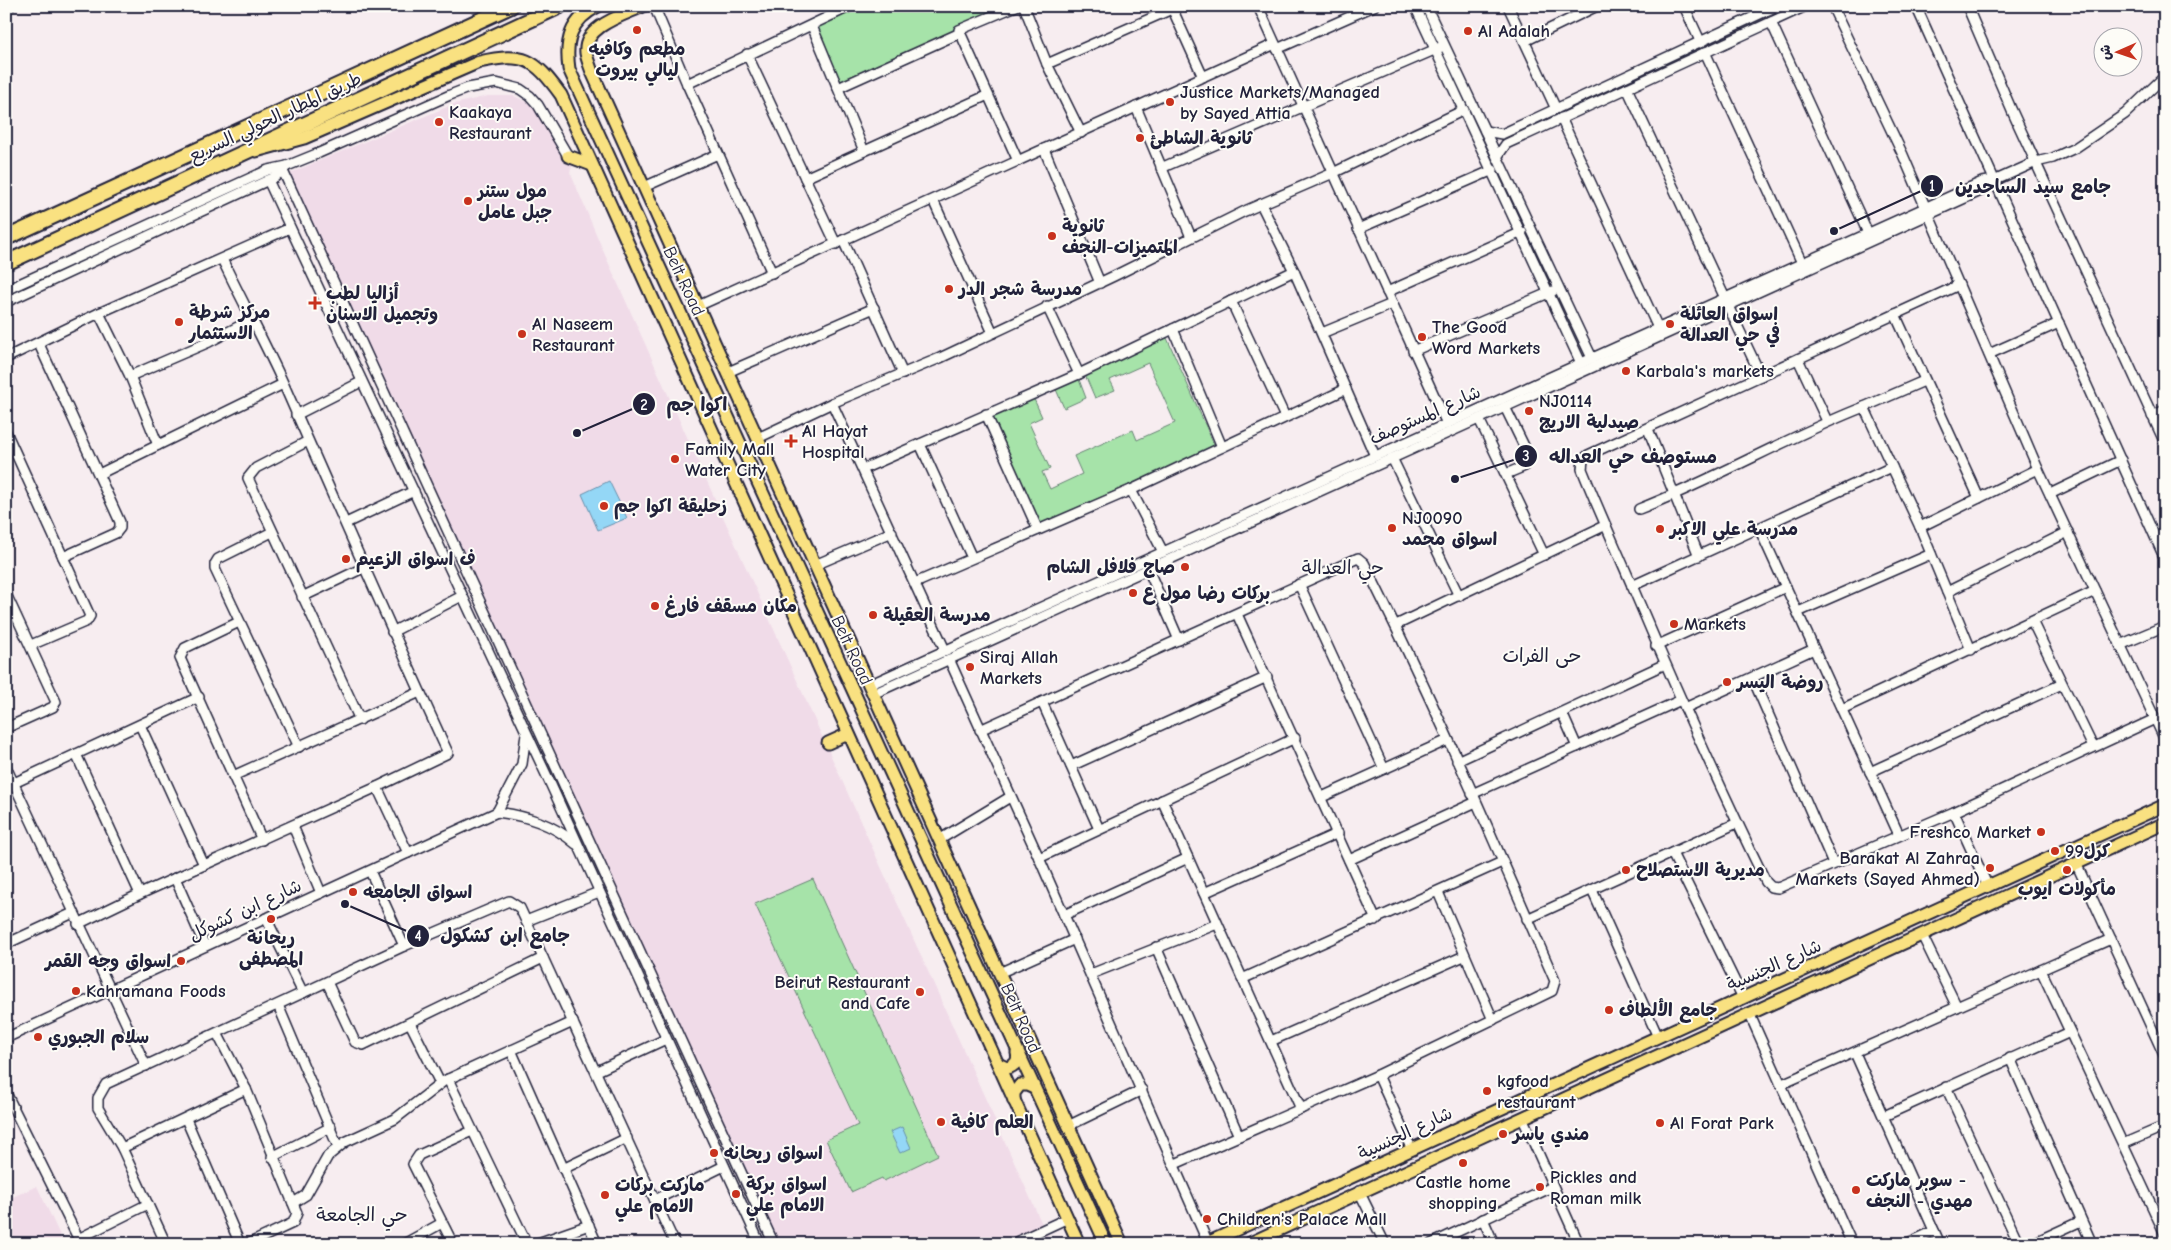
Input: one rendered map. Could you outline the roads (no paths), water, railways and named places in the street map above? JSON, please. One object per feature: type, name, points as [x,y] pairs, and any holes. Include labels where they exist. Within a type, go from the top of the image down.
[{"type":"highway","name":"طريق المطار الحولي السريع","points":[[6,238],[511,6]]},
{"type":"highway","name":"طريق المطار الحولي السريع","points":[[6,262],[560,6]]},
{"type":"main road","name":"Belt Road","points":[[598,6],[579,20],[571,31],[566,50],[568,69],[1106,1244]]},
{"type":"main road","points":[[643,6],[598,27],[587,39],[586,52],[592,72],[1122,1244]]},
{"type":"main road","name":"Belt Road","points":[[242,154],[277,147],[304,138],[478,62],[498,58],[517,58],[534,63],[544,72],[560,95],[592,165],[1079,1244]]},
{"type":"main road","points":[[568,156],[592,165]]},
{"type":"main road","points":[[650,247],[668,239]]},
{"type":"main road","points":[[760,490],[778,483]]},
{"type":"main road","points":[[784,589],[788,593],[796,594],[801,590],[802,581]]},
{"type":"main road","points":[[800,625],[799,619],[805,612],[811,611],[818,616]]},
{"type":"main road","points":[[828,743],[848,734]]},
{"type":"main road","name":"شارع الجنسية","points":[[1207,1243],[1411,1148],[2165,805]]},
{"type":"main road","points":[[2151,812],[2161,825]]},
{"type":"main road","name":"شارع الجنسية","points":[[1248,1244],[1359,1191],[1619,1075],[2161,825]]},
{"type":"main road","points":[[941,843],[948,902]]},
{"type":"main road","points":[[1633,1048],[1640,1065]]},
{"type":"main road","points":[[998,1064],[1007,1068],[1014,1066],[1018,1060],[1017,1053]]},
{"type":"main road","points":[[1613,1056],[1619,1075]]},
{"type":"main road","points":[[1014,1101],[1014,1094],[1020,1085],[1034,1088]]},
{"type":"street","points":[[654,6],[718,154],[772,272]]},
{"type":"street","points":[[687,84],[851,6]]},
{"type":"street","points":[[838,88],[960,33],[959,30],[1016,6]]},
{"type":"street","points":[[1024,6],[1047,64],[1081,133]]},
{"type":"street","points":[[1258,6],[1446,424]]},
{"type":"street","points":[[698,306],[1203,77],[1374,6]]},
{"type":"street","points":[[1416,6],[1441,47],[1485,131],[1554,291],[1581,363]]},
{"type":"street","points":[[1426,6],[1464,110],[1522,232],[1592,358]]},
{"type":"street","points":[[1508,6],[1556,109]]},
{"type":"street","points":[[1525,41],[1597,6]]},
{"type":"street","points":[[1684,6],[1701,43]]},
{"type":"street","points":[[1485,131],[1502,134],[1777,6]]},
{"type":"street","points":[[1497,157],[1506,144],[1806,6]]},
{"type":"street","points":[[1832,6],[1927,211],[2038,469],[2165,740]]},
{"type":"street","points":[[1916,6],[1996,180],[2165,559]]},
{"type":"street","points":[[1967,6],[2036,162],[2165,443]]},
{"type":"street","points":[[1047,64],[1171,7],[1203,77]]},
{"type":"street","points":[[1771,22],[1868,233]]},
{"type":"street","points":[[812,26],[864,151]]},
{"type":"street","points":[[960,33],[1018,161]]},
{"type":"street","points":[[1161,168],[1441,47]]},
{"type":"street","points":[[1705,52],[1802,263]]},
{"type":"street","points":[[747,54],[805,178],[874,308],[902,374]]},
{"type":"street","name":"شارع المستوصف","points":[[871,689],[949,659],[1163,552],[1330,481],[1392,458],[1479,419],[1680,323],[1927,211],[1982,182],[1996,180],[2036,162],[2052,158],[2075,148],[2107,128],[2165,76]]},
{"type":"street","points":[[6,302],[268,180],[285,168],[468,88],[496,83],[508,85],[530,96],[538,105],[568,156]]},
{"type":"street","points":[[1627,88],[1760,376]]},
{"type":"street","points":[[805,178],[988,95]]},
{"type":"street","points":[[1136,107],[1191,238]]},
{"type":"street","points":[[758,438],[832,403],[993,333],[1261,204],[1333,173],[1464,110]]},
{"type":"street","points":[[1561,118],[1658,328]]},
{"type":"street","points":[[1502,134],[1506,144]]},
{"type":"street","points":[[1044,149],[1100,283]]},
{"type":"street","points":[[644,187],[718,154]]},
{"type":"street","points":[[285,168],[324,263],[774,1244]]},
{"type":"street","points":[[6,290],[268,170],[285,168]]},
{"type":"street","points":[[1358,229],[1493,170]]},
{"type":"street","points":[[268,180],[600,892],[760,1244]]},
{"type":"street","points":[[933,200],[993,333]]},
{"type":"street","points":[[1261,204],[1294,271],[1375,456]]},
{"type":"street","name":"شارع المستوصف","points":[[1762,286],[1802,263],[1868,233],[1927,211]]},
{"type":"street","points":[[6,358],[39,344],[99,313],[290,228]]},
{"type":"street","points":[[1387,292],[1522,232]]},
{"type":"street","points":[[78,924],[448,753],[363,568],[346,523],[283,384],[222,259]]},
{"type":"street","points":[[310,269],[324,263]]},
{"type":"street","points":[[863,469],[1079,374],[1294,271]]},
{"type":"street","points":[[1959,285],[1588,455],[1583,460],[1582,468],[1604,526],[1632,586],[1656,646],[1737,823],[1766,882],[1771,887],[1778,888],[1954,812],[2155,719]]},
{"type":"street","points":[[1413,352],[1554,291]]},
{"type":"street","points":[[1231,301],[1285,417]]},
{"type":"street","points":[[1322,333],[1392,304]]},
{"type":"street","points":[[1047,306],[1079,374]]},
{"type":"street","points":[[728,372],[874,308]]},
{"type":"street","points":[[99,313],[130,376],[158,445]]},
{"type":"street","points":[[1895,314],[1979,498]]},
{"type":"street","points":[[130,376],[209,342],[251,320]]},
{"type":"street","name":"شارع المستوصف","points":[[871,689],[945,650],[1090,590],[1148,569],[1330,481],[1375,456],[1658,328],[1680,323]]},
{"type":"street","points":[[1989,354],[2059,323]]},
{"type":"street","points":[[1173,329],[1222,447]]},
{"type":"street","points":[[39,344],[120,522],[120,528],[116,533],[63,557]]},
{"type":"street","points":[[1798,359],[1827,422]]},
{"type":"street","points":[[1640,509],[1676,495],[1827,422],[1924,380]]},
{"type":"street","points":[[296,415],[361,382]]},
{"type":"street","points":[[99,474],[283,384]]},
{"type":"street","points":[[915,583],[1131,490],[1346,389]]},
{"type":"street","points":[[832,403],[945,650]]},
{"type":"street","points":[[1505,407],[1527,454],[1528,461],[1525,466],[1506,474]]},
{"type":"street","points":[[1864,407],[1920,527],[1971,650]]},
{"type":"street","points":[[2152,416],[2165,410]]},
{"type":"street","points":[[986,414],[1038,530]]},
{"type":"street","points":[[1479,419],[1544,555]]},
{"type":"street","points":[[1648,429],[1699,556]]},
{"type":"street","points":[[7,434],[90,616],[86,621],[31,646]]},
{"type":"street","points":[[308,441],[256,468],[248,478],[360,720]]},
{"type":"street","points":[[920,444],[972,558]]},
{"type":"street","points":[[1392,458],[1459,596]]},
{"type":"street","points":[[2050,494],[2121,460]]},
{"type":"street","points":[[1632,586],[1892,467]]},
{"type":"street","points":[[1920,527],[2038,469]]},
{"type":"street","points":[[1131,490],[1163,552]]},
{"type":"street","points":[[346,523],[414,491]]},
{"type":"street","points":[[1396,625],[1604,526]]},
{"type":"street","points":[[1759,528],[1899,835]]},
{"type":"street","points":[[272,532],[218,558],[215,564],[239,622],[299,747]]},
{"type":"street","points":[[815,565],[892,532]]},
{"type":"street","points":[[1947,592],[2068,532]]},
{"type":"street","points":[[437,542],[449,538]]},
{"type":"street","points":[[1798,612],[1931,554]]},
{"type":"street","points":[[980,730],[1358,558],[1364,562],[1396,625],[1448,740],[1555,981],[1555,987],[1552,991],[1494,1020],[1378,1075],[1175,1164]]},
{"type":"street","points":[[302,597],[363,568]]},
{"type":"street","points":[[1148,569],[1179,640]]},
{"type":"street","points":[[1299,584],[1384,769]]},
{"type":"street","points":[[1656,646],[1786,587]]},
{"type":"street","points":[[1842,709],[2095,591]]},
{"type":"street","points":[[6,594],[56,702],[53,707],[6,728]]},
{"type":"street","points":[[392,632],[462,596]]},
{"type":"street","points":[[1237,614],[1322,797],[1376,920]]},
{"type":"street","points":[[2032,621],[2093,747]]},
{"type":"street","points":[[239,622],[185,648],[181,652],[180,658],[262,840]]},
{"type":"street","points":[[2120,645],[2165,626]]},
{"type":"street","points":[[1349,860],[1577,747],[1752,678],[1814,650]]},
{"type":"street","points":[[949,659],[1175,1164],[1207,1243]]},
{"type":"street","points":[[1457,761],[1665,664]]},
{"type":"street","points":[[1071,766],[1267,677]]},
{"type":"street","points":[[1752,678],[1833,864]]},
{"type":"street","points":[[1870,772],[2062,684]]},
{"type":"street","points":[[233,776],[420,692]]},
{"type":"street","points":[[14,783],[198,697]]},
{"type":"street","points":[[1042,702],[1099,829]]},
{"type":"street","points":[[1562,713],[1577,747]]},
{"type":"street","points":[[140,725],[204,865]]},
{"type":"street","points":[[526,733],[522,764],[497,812],[519,815],[553,827],[578,845]]},
{"type":"street","points":[[1039,858],[1295,738]]},
{"type":"street","points":[[1322,797],[1448,740]]},
{"type":"street","points":[[76,754],[140,894]]},
{"type":"street","points":[[6,767],[146,1066]]},
{"type":"street","points":[[377,787],[408,853]]},
{"type":"street","points":[[941,843],[1010,797]]},
{"type":"street","points":[[1162,800],[1301,1109]]},
{"type":"street","name":"شارع ابن كشوكل","points":[[6,1038],[497,812]]},
{"type":"street","points":[[1954,812],[1988,887]]},
{"type":"street","points":[[1527,919],[1737,823]]},
{"type":"street","points":[[292,826],[320,893]]},
{"type":"street","points":[[1204,893],[1338,833]]},
{"type":"street","points":[[1672,853],[1743,998]]},
{"type":"street","points":[[1064,915],[1188,858]]},
{"type":"street","points":[[1242,979],[1502,862]]},
{"type":"street","points":[[2076,863],[2165,1057]]},
{"type":"street","points":[[370,871],[404,946]]},
{"type":"street","points":[[175,878],[205,946]]},
{"type":"street","points":[[1592,890],[1658,1037]]},
{"type":"street","points":[[526,922],[600,892]]},
{"type":"street","points":[[1438,892],[1464,956],[1494,1020]]},
{"type":"street","points":[[166,1244],[122,1148],[100,1113],[98,1098],[106,1084],[404,946],[506,901],[518,906],[544,958],[675,1244]]},
{"type":"street","points":[[6,944],[73,913]]},
{"type":"street","points":[[266,918],[303,993]]},
{"type":"street","points":[[1091,974],[1218,924]]},
{"type":"street","points":[[1922,935],[1957,1007]]},
{"type":"street","points":[[1000,973],[1075,939]]},
{"type":"street","points":[[1782,1084],[1855,1054],[2111,939]]},
{"type":"street","points":[[1156,947],[1239,1136]]},
{"type":"street","points":[[1271,1041],[1464,956]]},
{"type":"street","points":[[327,982],[355,1042],[363,1045],[544,958]]},
{"type":"street","points":[[2041,970],[2165,1234]]},
{"type":"street","points":[[639,978],[649,974]]},
{"type":"street","points":[[278,1005],[338,1146]]},
{"type":"street","points":[[1750,1015],[1852,1244]]},
{"type":"street","points":[[293,1203],[306,1195],[328,1156],[338,1146],[395,1119],[444,1081],[574,1022]]},
{"type":"street","points":[[410,1023],[472,1131],[527,1244]]},
{"type":"street","points":[[1884,1116],[2070,1032]]},
{"type":"street","points":[[217,1033],[246,1089],[272,1157],[297,1212],[294,1222],[248,1244]]},
{"type":"street","points":[[597,1071],[666,1039]]},
{"type":"street","points":[[511,1050],[597,1244]]},
{"type":"street","points":[[1855,1054],[1940,1244]]},
{"type":"street","points":[[2010,1058],[2092,1244]]},
{"type":"street","points":[[1378,1075],[1411,1148]]},
{"type":"street","points":[[1946,1087],[2019,1244]]},
{"type":"street","points":[[122,1148],[246,1089]]},
{"type":"street","points":[[1068,1126],[1142,1090]]},
{"type":"street","points":[[6,1093],[79,1241],[148,1204]]},
{"type":"street","points":[[1523,1118],[1579,1244]]},
{"type":"street","points":[[186,1119],[240,1244]]},
{"type":"street","points":[[2122,1144],[2165,1126]]},
{"type":"street","points":[[272,1157],[331,1127]]},
{"type":"street","points":[[453,1244],[414,1169],[414,1161],[419,1155],[472,1131]]},
{"type":"street","points":[[563,1169],[627,1138]]},
{"type":"street","points":[[655,1200],[724,1166]]},
{"type":"street","points":[[1431,1244],[1552,1186]]},
{"type":"street","points":[[1359,1191],[1385,1244]]},
{"type":"street","points":[[1012,1244],[1068,1218]]},
{"type":"street","points":[[1483,1219],[1494,1244]]},
{"type":"street","points":[[2031,1244],[2082,1221]]},
{"type":"street","points":[[404,1244],[442,1222]]},
{"type":"street","points":[[535,1244],[589,1225]]},
{"type":"street","points":[[1906,1244],[1934,1231]]},
{"type":"water","name":"زحليقة اكوا جم","points":[[609,481],[627,518],[598,530],[582,494]]},
{"type":"water","points":[[902,1127],[911,1148],[900,1153],[890,1132]]},
{"type":"place","name":"مطعم وكافيه ليالي بيروت","points":[[637,30]]},
{"type":"place","name":"Al Adalah","points":[[1468,31]]},
{"type":"place","name":"Justice Markets/Managed by Sayed Attia","points":[[1170,102]]},
{"type":"place","name":"Kaakaya Restaurant","points":[[439,122]]},
{"type":"place","name":"ثانوية الشاطئ","points":[[1140,138]]},
{"type":"place","name":"مول ستنر جبل عامل","points":[[468,201]]},
{"type":"place","name":"جامع سيد الساجدين","points":[[1834,231]]},
{"type":"place","name":"ثانوية المتميزات-النجف","points":[[1052,236]]},
{"type":"place","name":"مدرسة شجر الدر","points":[[949,289]]},
{"type":"place","name":"أزاليا لطب وتجميل الاسنان","points":[[315,303]]},
{"type":"place","name":"مركز شرطة الاستثمار","points":[[179,322]]},
{"type":"place","name":"اسواق العائلة في حي العدالة","points":[[1670,324]]},
{"type":"place","name":"Al Naseem Restaurant","points":[[522,334]]},
{"type":"place","name":"The Good Word Markets","points":[[1422,337]]},
{"type":"place","name":"Karbala's markets","points":[[1626,371]]},
{"type":"place","name":"NJ0114 صيدلية الاريج","points":[[1529,411]]},
{"type":"place","name":"اكوا جم","points":[[577,433]]},
{"type":"place","name":"Al Hayat Hospital","points":[[791,441]]},
{"type":"place","name":"Family Mall Water City","points":[[675,459]]},
{"type":"place","name":"مستوصف حي العداله","points":[[1455,479]]},
{"type":"place","name":"زحليقة اكوا جم","points":[[604,506]]},
{"type":"place","name":"NJ0090 اسواق محمد","points":[[1392,528]]},
{"type":"place","name":"مدرسة علي الاكبر","points":[[1660,529]]},
{"type":"place","name":"ف اسواق الزعيم","points":[[346,559]]},
{"type":"place","name":"صاج فلافل الشام","points":[[1185,567]]},
{"type":"place","name":"برکات رضا مول ع","points":[[1133,593]]},
{"type":"place","name":"مكان مسقف فارغ","points":[[655,606]]},
{"type":"place","name":"مدرسة العقيلة","points":[[873,615]]},
{"type":"place","name":"Markets","points":[[1674,624]]},
{"type":"place","name":"Siraj Allah Markets","points":[[970,667]]},
{"type":"place","name":"روضة اليسر","points":[[1727,682]]},
{"type":"place","name":"Freshco Market","points":[[2041,832]]},
{"type":"place","name":"كرل99","points":[[2055,851]]},
{"type":"place","name":"Barakat Al Zahraa Markets (Sayed Ahmed)","points":[[1990,868]]},
{"type":"place","name":"مديرية الاستصلاح","points":[[1626,870]]},
{"type":"place","name":"مأكولات ايوب","points":[[2067,870]]},
{"type":"place","name":"اسواق الجامعه","points":[[353,892]]},
{"type":"place","name":"جامع ابن كشكول","points":[[345,904]]},
{"type":"place","name":"ريحانة المصطفى","points":[[271,919]]},
{"type":"place","name":"اسواق وجه القمر","points":[[181,961]]},
{"type":"place","name":"Kahramana Foods","points":[[76,991]]},
{"type":"place","name":"Beirut Restaurant and Cafe","points":[[920,992]]},
{"type":"place","name":"جامع الألطاف","points":[[1609,1010]]},
{"type":"place","name":"سلام الجبوري","points":[[38,1037]]},
{"type":"place","name":"kgfood restaurant","points":[[1487,1091]]},
{"type":"place","name":"العلم كافية","points":[[941,1122]]},
{"type":"place","name":"Al Forat Park","points":[[1660,1123]]},
{"type":"place","name":"مندي ياسر","points":[[1503,1134]]},
{"type":"place","name":"اسواق ريحانه","points":[[714,1153]]},
{"type":"place","name":"Castle home shopping","points":[[1463,1163]]},
{"type":"place","name":"Pickles and Roman milk","points":[[1540,1187]]},
{"type":"place","name":"سوبر ماركت - مهدي - النجف","points":[[1856,1190]]},
{"type":"place","name":"اسواق بركة الامام علي","points":[[736,1194]]},
{"type":"place","name":"ماركت بركات الامام علي","points":[[605,1195]]},
{"type":"place","name":"Children's Palace Mall","points":[[1207,1219]]},
{"type":"district","name":"حي العدالة","points":[[1343,567]]},
{"type":"district","name":"حی الفرات","points":[[1542,655]]},
{"type":"district","name":"حي الجامعة","points":[[362,1214]]}]
